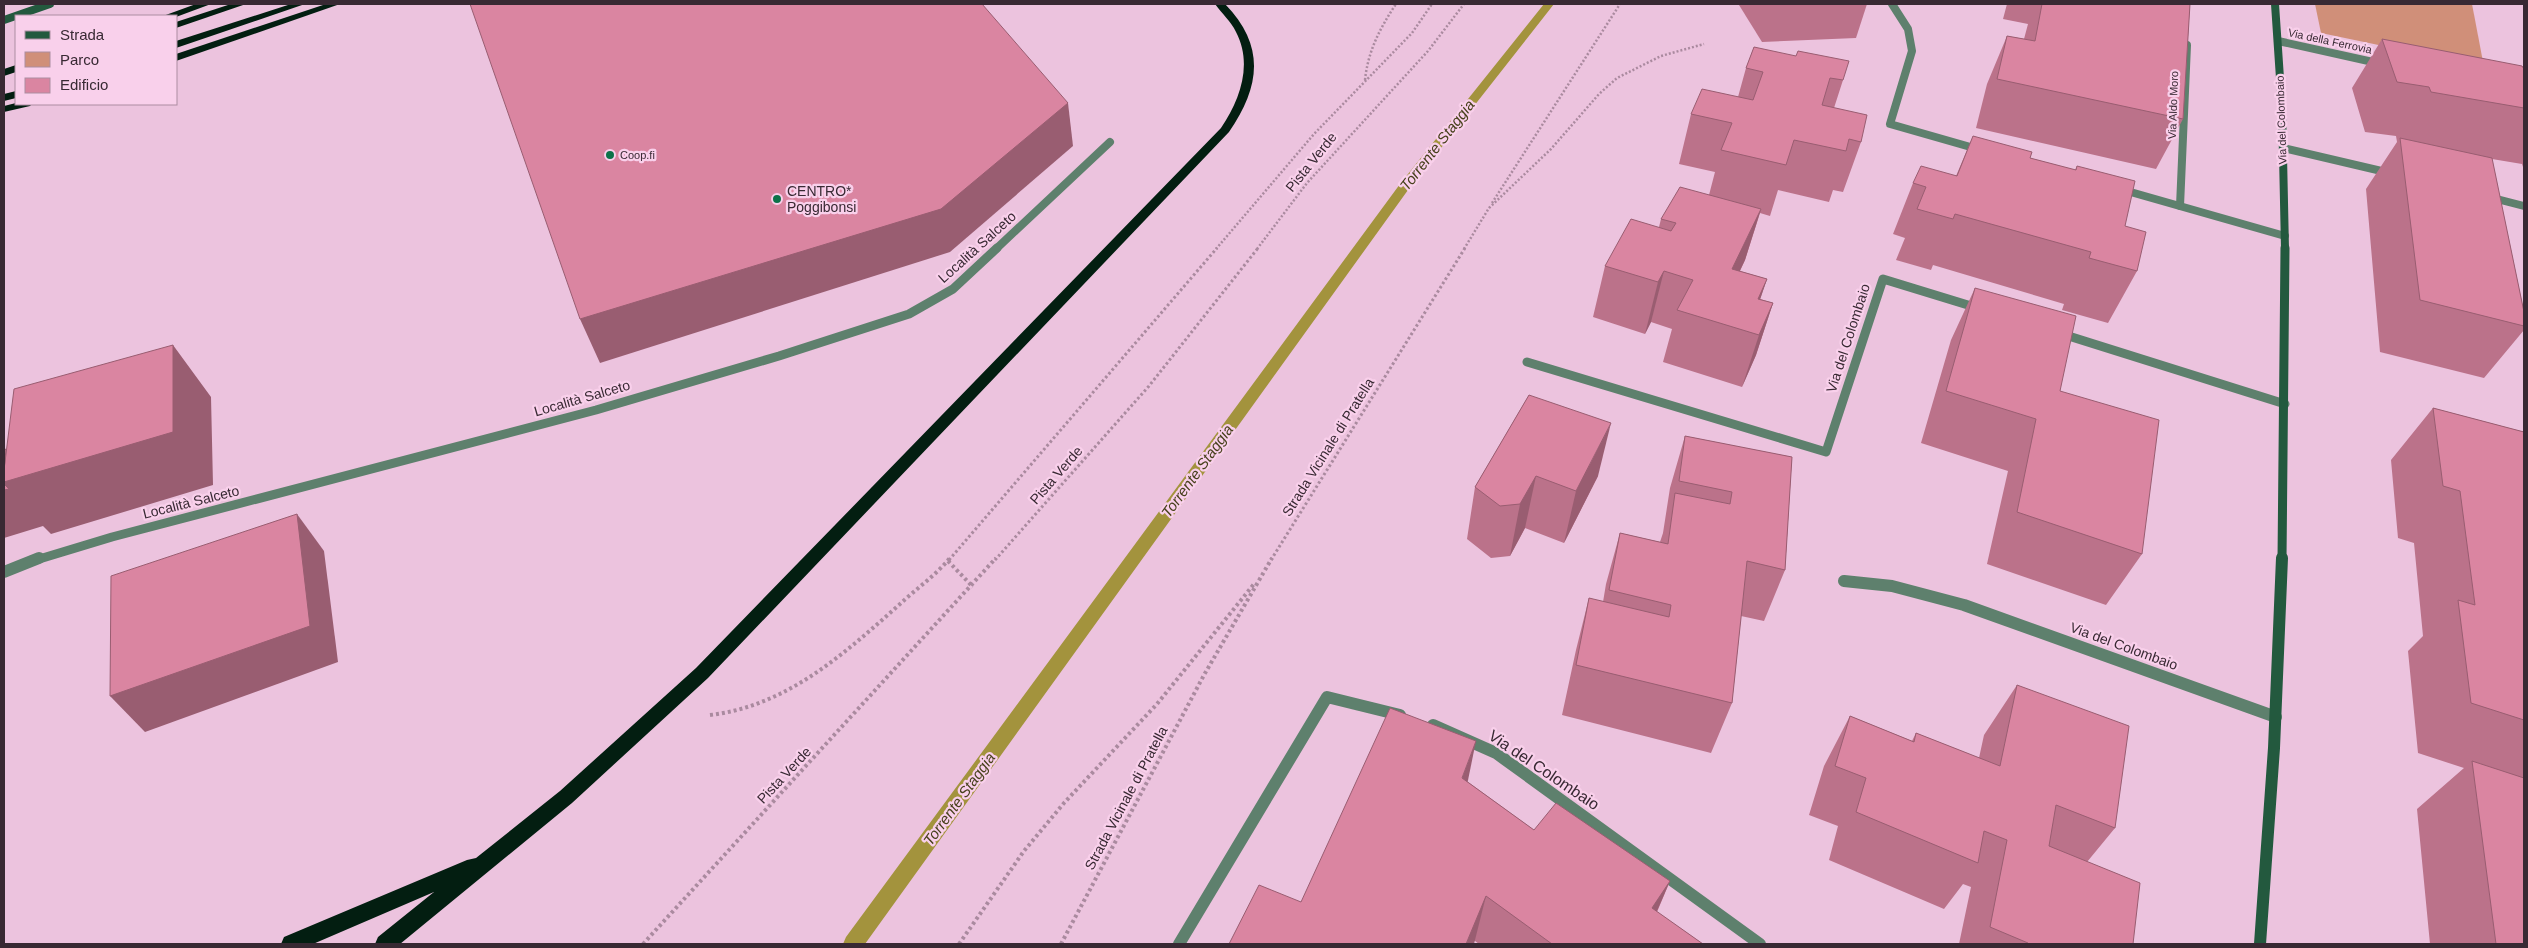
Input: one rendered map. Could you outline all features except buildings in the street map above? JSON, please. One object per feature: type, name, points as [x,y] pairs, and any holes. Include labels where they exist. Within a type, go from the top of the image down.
[{"type":"highway","points":[[171,15],[206,4]]},
{"type":"highway","points":[[178,24],[241,4]]},
{"type":"highway","points":[[178,44],[300,4]]},
{"type":"highway","points":[[178,57],[335,4]]},
{"type":"highway","points":[[385,944],[580,785],[702,673],[1225,130],[1243,103],[1250,62],[1248,48],[1240,25],[1220,4]]},
{"type":"highway","points":[[4,109],[22,105]]},
{"type":"highway","points":[[291,944],[491,859]]},
{"type":"main road","points":[[18,15],[50,4]]},
{"type":"main road","name":"Via del Colombaio","points":[[2260,944],[2276,717],[2283,559],[2285,236],[2283,148],[2275,4]]},
{"type":"street","points":[[1892,4],[1908,29],[1912,51],[1890,124],[1993,153]]},
{"type":"street","name":"Via Aldo Moro","points":[[2180,206],[2188,33]]},
{"type":"street","name":"Via della Ferrovia","points":[[2278,41],[2390,66]]},
{"type":"street","name":"Località Salceto","points":[[4,572],[40,558],[112,537],[596,410],[779,356],[909,314],[954,289],[1110,142]]},
{"type":"street","points":[[2283,148],[2403,177]]},
{"type":"street","points":[[2115,188],[2285,236]]},
{"type":"street","points":[[2478,195],[2524,206]]},
{"type":"street","name":"Via del Colombaio","points":[[1527,362],[1826,452],[1883,279],[1995,314]]},
{"type":"street","points":[[2051,331],[2285,404]]},
{"type":"street","name":"Via del Colombaio","points":[[1844,581],[1892,586],[1964,605],[2276,717]]},
{"type":"street","name":"Via del Colombaio","points":[[1179,944],[1327,697],[1420,720],[1449,730],[1496,753],[1760,944]]},
{"type":"path","points":[[1365,81],[1370,53],[1378,33],[1396,4]]},
{"type":"path","points":[[707,716],[736,712],[774,698],[806,682],[862,638],[948,561],[1314,134],[1412,33],[1432,4]]},
{"type":"path","name":"Pista Verde","points":[[643,944],[973,587],[1150,385],[1218,303],[1330,155],[1432,46],[1464,4]]},
{"type":"path","points":[[1490,208],[1620,4]]},
{"type":"path","name":"Strada Vicinale di Pratella","points":[[1061,944],[1204,675],[1260,576],[1490,208],[1551,149],[1599,94],[1617,78],[1661,56],[1704,44]]},
{"type":"path","points":[[948,561],[973,587]]},
{"type":"path","points":[[959,944],[1024,851],[1064,803],[1157,704],[1260,576]]},
{"type":"green space","points":[[2315,4],[2472,4],[2484,67],[2321,33]]},
{"type":"waterway","name":"Torrente Staggia","points":[[853,944],[1404,187],[1549,4]]},
{"type":"place","name":"Coop.fi","points":[[610,155]]},
{"type":"place","name":"CENTRO* Poggibonsi","points":[[777,199]]}]
